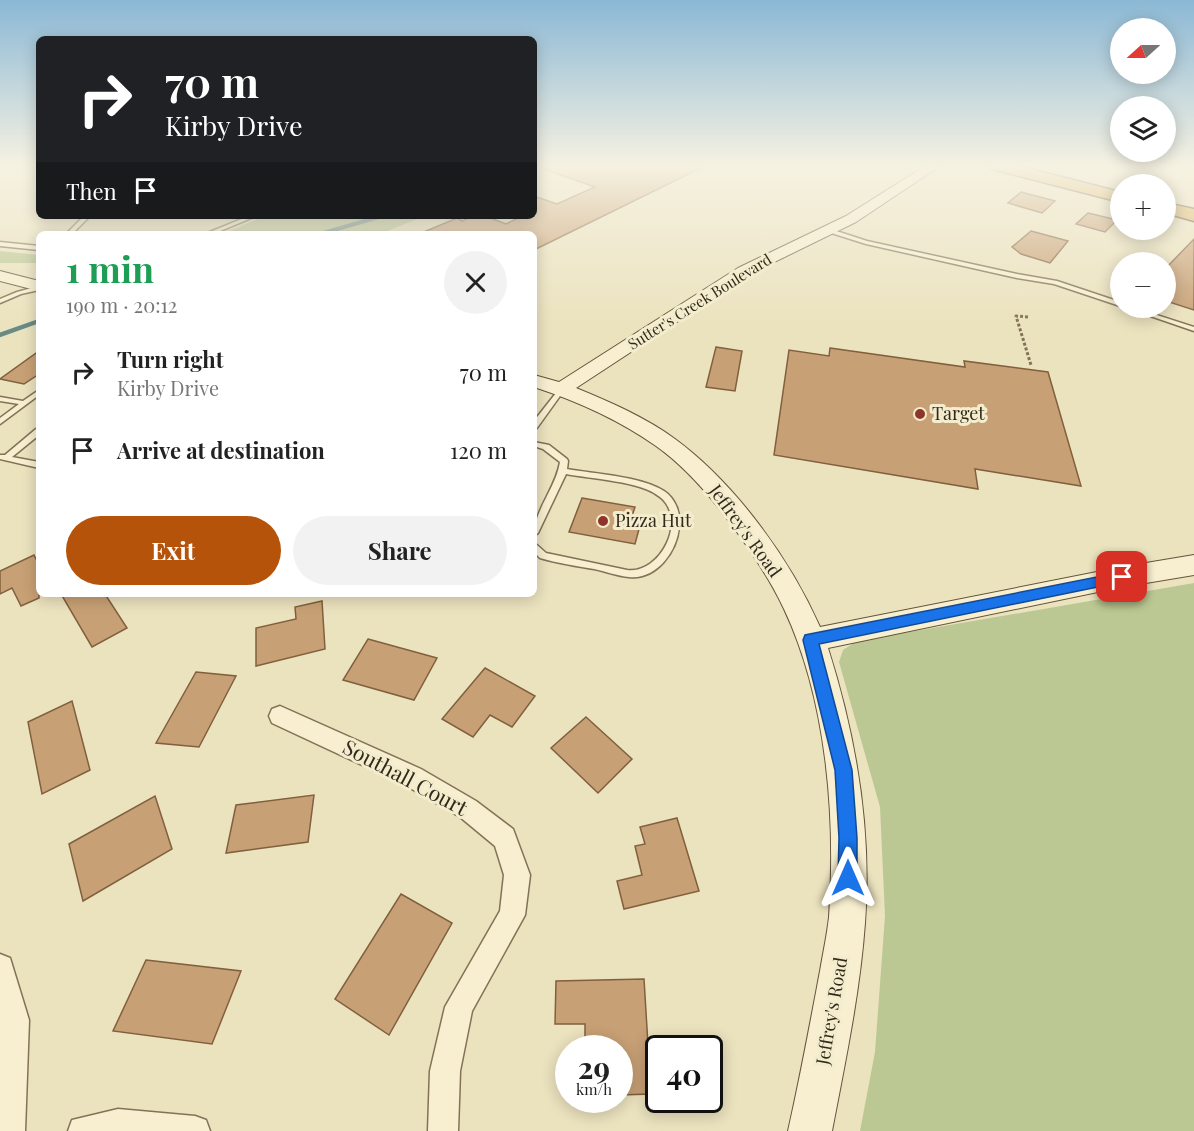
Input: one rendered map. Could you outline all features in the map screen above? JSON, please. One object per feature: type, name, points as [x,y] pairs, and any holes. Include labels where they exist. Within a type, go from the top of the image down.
[{"type":"street","name":"Sutter's Creek Boulevard","points":[[548,385],[744,271],[851,219]]},
{"type":"street","points":[[0,276],[36,286]]},
{"type":"street","name":"Jeffrey's Road","points":[[548,385],[606,410],[656,437],[709,481],[764,550],[788,592],[811,640],[843,770],[848,838],[847,918],[834,1007],[810,1131]]},
{"type":"street","points":[[811,640],[1122,577],[1194,565]]},
{"type":"street","name":"Southall Court","points":[[280,716],[413,777],[468,809],[504,838],[518,875],[512,915],[459,1007],[445,1071],[443,1131]]},
{"type":"street","points":[[0,968],[15,1020],[10,1131]]},
{"type":"street","points":[[83,1131],[118,1124],[195,1131]]},
{"type":"lane","points":[[72,231],[84,219]]},
{"type":"lane","points":[[216,231],[246,219]]},
{"type":"lane","points":[[827,231],[1017,276],[1055,282],[1110,301]]},
{"type":"lane","points":[[0,244],[36,248]]},
{"type":"lane","points":[[0,301],[36,288]]},
{"type":"lane","points":[[1160,318],[1194,329]]},
{"type":"lane","points":[[537,417],[548,385]]},
{"type":"lane","points":[[0,422],[36,394]]},
{"type":"lane","points":[[0,399],[25,403]]},
{"type":"lane","points":[[3,457],[36,432]]},
{"type":"lane","points":[[537,445],[546,447],[564,461],[562,471],[537,527]]},
{"type":"lane","points":[[3,457],[36,464]]},
{"type":"lane","points":[[537,550],[543,556],[634,574],[651,570],[664,560],[676,522],[674,507],[663,495],[640,485],[562,471]]},
{"type":"path","points":[[1028,317],[1016,316],[1031,364]]},
{"type":"green space","points":[[258,219],[418,219],[388,231],[229,231]]},
{"type":"green space","points":[[0,251],[36,255],[36,263],[0,263]]},
{"type":"green space","points":[[1194,583],[1194,1131],[860,1131],[875,1052],[885,916],[880,807],[839,662],[843,650],[857,641]]},
{"type":"building","points":[[455,219],[462,221],[493,219],[506,224],[516,219],[598,219],[537,249],[537,231],[426,231]]},
{"type":"building","points":[[1082,219],[1110,219],[1110,227],[1105,232],[1076,224]]},
{"type":"building","points":[[1031,231],[1068,241],[1050,263],[1021,254],[1012,247]]},
{"type":"building","points":[[1194,239],[1194,310],[1176,304],[1176,258]]},
{"type":"building","points":[[716,347],[742,351],[735,391],[706,387]]},
{"type":"building","name":"Target","points":[[830,348],[965,367],[964,361],[1048,372],[1081,486],[975,469],[978,489],[774,455],[789,350],[829,356]]},
{"type":"building","points":[[36,353],[36,376],[24,384],[0,379]]},
{"type":"building","points":[[582,498],[635,507],[632,516],[642,518],[635,544],[569,532]]},
{"type":"building","points":[[34,555],[36,559],[36,597],[39,598],[21,606],[12,588],[0,594],[0,571]]},
{"type":"building","points":[[63,597],[107,597],[127,628],[92,647]]},
{"type":"building","points":[[322,601],[325,649],[256,666],[256,628],[296,619],[295,607]]},
{"type":"building","points":[[368,639],[437,658],[414,700],[343,680]]},
{"type":"building","points":[[485,668],[535,696],[512,727],[490,715],[473,737],[442,719]]},
{"type":"building","points":[[196,672],[236,676],[199,747],[156,743]]},
{"type":"building","points":[[72,701],[90,770],[42,794],[28,722]]},
{"type":"building","points":[[586,717],[632,759],[598,793],[551,748]]},
{"type":"building","points":[[314,795],[308,842],[226,853],[236,805]]},
{"type":"building","points":[[155,796],[172,849],[83,901],[69,844]]},
{"type":"building","points":[[677,818],[699,891],[624,909],[617,881],[642,875],[635,846],[645,844],[640,827]]},
{"type":"building","points":[[401,894],[452,923],[389,1035],[335,999]]},
{"type":"building","points":[[146,960],[241,971],[212,1044],[113,1031]]},
{"type":"building","points":[[644,979],[647,1035],[645,1035],[645,1094],[633,1095],[633,1035],[585,1035],[585,1024],[555,1024],[556,981]]},
{"type":"waterway","points":[[330,231],[372,219]]},
{"type":"waterway","points":[[0,335],[36,322]]},
{"type":"place","name":"Target","points":[[920,414]]},
{"type":"place","name":"Pizza Hut","points":[[603,521]]},
{"type":"route","points":[[848,878],[848,838],[843,770],[811,640],[1122,577]]}]
